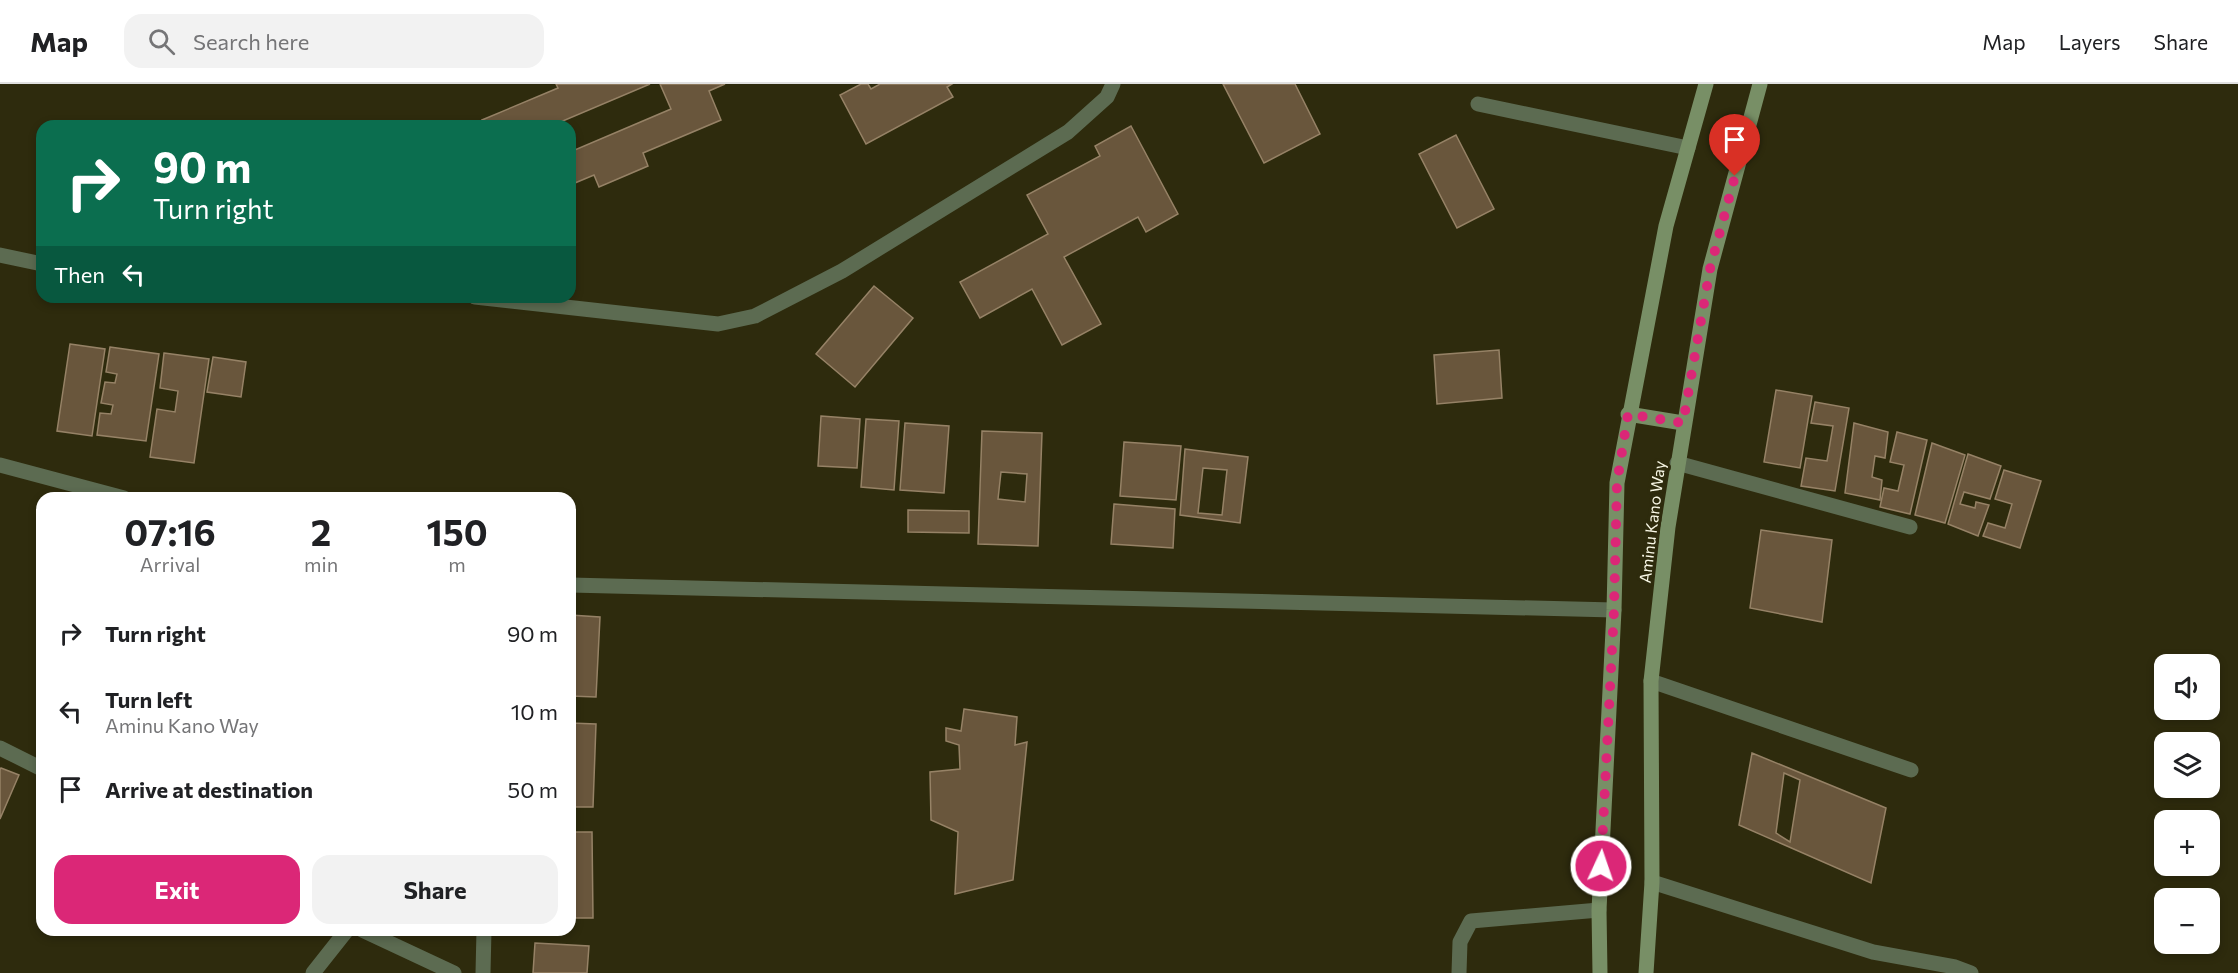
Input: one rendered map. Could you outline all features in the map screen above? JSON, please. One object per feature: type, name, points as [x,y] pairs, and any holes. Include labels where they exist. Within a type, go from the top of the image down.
[{"type":"main road","name":"Aminu Kano Way","points":[[1600,973],[1599,910],[1614,610],[1617,483],[1628,414],[1666,226],[1706,84]]},
{"type":"main road","name":"Aminu Kano Way","points":[[1646,973],[1652,882],[1651,681],[1677,462],[1710,269],[1760,84]]},
{"type":"main road","points":[[1628,414],[1683,423]]},
{"type":"street","points":[[529,303],[718,324],[755,316],[842,271],[1068,132],[1107,97],[1113,84]]},
{"type":"street","points":[[1478,104],[1688,148]]},
{"type":"street","points":[[0,255],[36,263]]},
{"type":"street","points":[[1677,462],[1910,527]]},
{"type":"street","points":[[0,465],[101,492]]},
{"type":"street","points":[[576,585],[1614,610]]},
{"type":"street","points":[[1651,681],[1911,770]]},
{"type":"street","points":[[2,754],[36,767]]},
{"type":"street","points":[[1652,882],[1874,952],[1955,967],[1971,973]]},
{"type":"street","points":[[1459,973],[1460,942],[1472,921],[1599,910]]},
{"type":"street","points":[[312,973],[342,936]]},
{"type":"street","points":[[375,936],[454,973]]},
{"type":"street","points":[[483,973],[484,936]]},
{"type":"building","points":[[556,84],[650,84],[565,120],[482,120],[558,88]]},
{"type":"building","points":[[660,84],[725,84],[709,91],[721,120],[643,153],[648,166],[599,187],[594,175],[576,182],[576,149],[671,109]]},
{"type":"building","points":[[861,84],[868,84],[871,89],[880,84],[952,84],[947,87],[953,97],[866,144],[840,95]]},
{"type":"building","points":[[1223,84],[1295,84],[1320,134],[1264,163]]},
{"type":"building","points":[[1131,126],[1178,214],[1146,232],[1138,217],[1064,257],[1101,324],[1062,345],[1032,289],[980,318],[960,282],[1048,234],[1027,195],[1100,156],[1095,146]]},
{"type":"building","points":[[1456,135],[1494,209],[1457,228],[1419,154]]},
{"type":"building","points":[[874,286],[913,318],[855,387],[816,354]]},
{"type":"building","points":[[70,344],[105,349],[92,436],[57,431]]},
{"type":"building","points":[[110,347],[159,354],[146,441],[97,435],[100,413],[111,414],[113,405],[101,403],[105,382],[115,383],[117,374],[106,372]]},
{"type":"building","points":[[1499,350],[1502,398],[1437,404],[1434,355]]},
{"type":"building","points":[[164,353],[209,359],[194,463],[150,457],[157,409],[175,412],[178,391],[160,388]]},
{"type":"building","points":[[213,357],[246,362],[241,397],[207,392]]},
{"type":"building","points":[[1776,390],[1812,396],[1800,468],[1764,462]]},
{"type":"building","points":[[1815,402],[1849,408],[1835,491],[1801,486],[1806,458],[1827,461],[1833,426],[1811,423]]},
{"type":"building","points":[[821,416],[860,419],[857,468],[818,466]]},
{"type":"building","points":[[866,419],[899,421],[894,490],[861,487]]},
{"type":"building","points":[[905,423],[949,426],[944,493],[900,490]]},
{"type":"building","points":[[1854,423],[1888,432],[1885,458],[1875,456],[1872,477],[1882,480],[1880,500],[1845,493]]},
{"type":"building","points":[[982,431],[1042,433],[1038,546],[978,544]],"holes":[[[1001,472],[1027,474],[1025,502],[998,499]]]},
{"type":"building","points":[[1897,432],[1927,440],[1910,514],[1880,507],[1884,488],[1898,491],[1904,465],[1890,462]]},
{"type":"building","points":[[1124,442],[1181,446],[1176,500],[1120,496]]},
{"type":"building","points":[[1932,443],[1965,455],[1945,523],[1915,515]]},
{"type":"building","points":[[1185,449],[1248,457],[1240,523],[1180,515]],"holes":[[[1203,468],[1227,470],[1222,515],[1198,513]]]},
{"type":"building","points":[[1968,454],[2001,466],[1990,499],[1964,492],[1960,504],[1975,508],[1976,502],[1989,505],[1978,536],[1948,524]]},
{"type":"building","points":[[2004,470],[2041,481],[2020,548],[1983,536],[1988,523],[2005,528],[2012,504],[1995,499]]},
{"type":"building","points":[[1114,504],[1175,509],[1173,548],[1111,544]]},
{"type":"building","points":[[908,510],[969,511],[969,533],[908,532]]},
{"type":"building","points":[[1761,530],[1832,540],[1822,622],[1750,608]]},
{"type":"building","points":[[576,615],[600,617],[596,697],[576,696]]},
{"type":"building","points":[[964,709],[1017,717],[1015,745],[1027,742],[1013,880],[955,894],[958,832],[931,820],[930,772],[960,769],[959,745],[946,741],[946,728],[961,731]]},
{"type":"building","points":[[576,723],[596,724],[593,807],[576,807]]},
{"type":"building","points":[[1752,753],[1886,808],[1871,883],[1739,825]],"holes":[[[1784,773],[1800,780],[1790,842],[1776,833]]]},
{"type":"building","points":[[1,768],[19,775],[0,819],[0,770]]},
{"type":"building","points":[[576,832],[592,832],[593,918],[576,918]]},
{"type":"building","points":[[535,943],[589,946],[587,973],[533,973]]},
{"type":"route","points":[[1601,866],[1614,610],[1617,483],[1628,414],[1683,423],[1710,269],[1735,176]]}]
